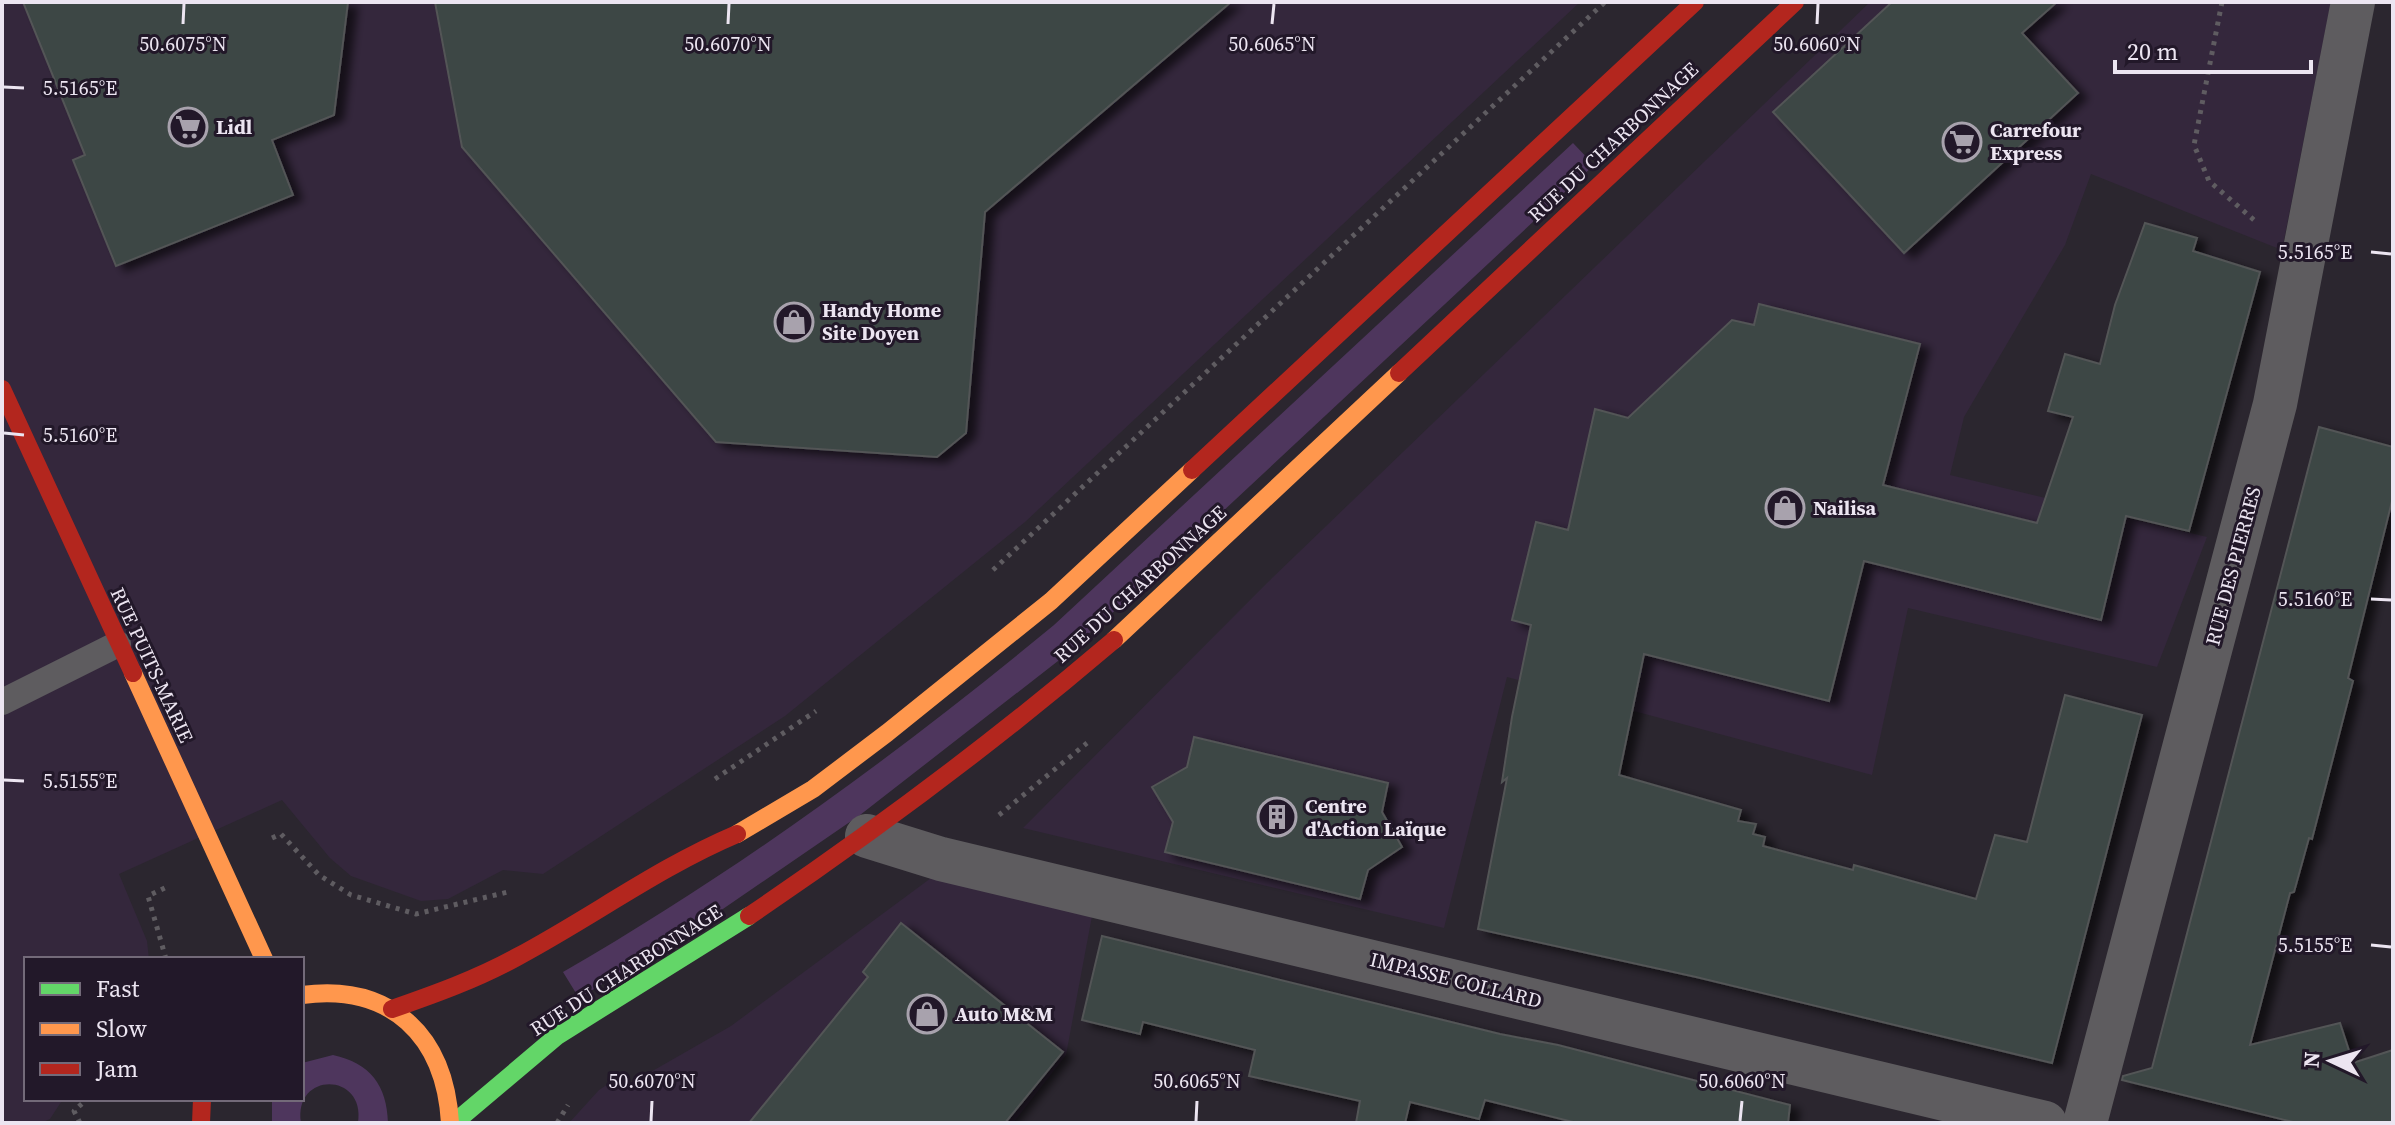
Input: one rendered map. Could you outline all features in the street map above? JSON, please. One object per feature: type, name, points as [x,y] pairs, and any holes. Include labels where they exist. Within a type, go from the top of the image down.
[{"type":"main road","points":[[392,1009],[463,984],[518,957],[687,855],[749,829],[813,789],[887,733],[1082,574],[1695,2]]},
{"type":"main road","name":"RUE DU CHARBONNAGE","points":[[452,1123],[557,1036],[717,938],[867,836],[950,775],[1122,633],[1795,2]]},
{"type":"main road","name":"RUE PUITS-MARIE","points":[[2,389],[263,957]]},
{"type":"main road","name":"RUE DU CHARBONNAGE","points":[[304,995],[338,990],[392,1009],[426,1040],[446,1080],[452,1123]]},
{"type":"main road","points":[[201,1123],[202,1101]]},
{"type":"street","name":"RUE DES PIERRES","points":[[2085,1123],[2275,404],[2353,2]]},
{"type":"street","name":"IMPASSE COLLARD","points":[[867,836],[941,859],[2045,1123]]},
{"type":"lane","points":[[7,696],[118,644]]},
{"type":"path","points":[[987,574],[1605,2]]},
{"type":"path","points":[[2222,2],[2194,145],[2209,181],[2259,225]]},
{"type":"path","points":[[706,785],[827,703]]},
{"type":"path","points":[[281,834],[319,875],[351,895],[416,914],[526,888]]},
{"type":"path","points":[[148,896],[165,957]]},
{"type":"path","points":[[80,1123],[74,1111],[85,1101]]},
{"type":"shaded area","points":[[2,2],[1580,2],[1025,522],[785,716],[543,874],[503,870],[448,899],[421,901],[351,876],[330,858],[282,800],[119,874],[147,941],[149,957],[24,957],[24,1101],[62,1101],[50,1119],[41,1123],[2,1123]]},
{"type":"shaded area","points":[[1870,2],[2331,2],[2282,250],[2091,174],[2065,245],[1964,417],[1950,475],[2207,537],[2157,667],[1908,608],[1872,775],[1507,677],[1444,928],[1023,828],[1267,583]]},
{"type":"shaded area","points":[[1573,143],[1594,165],[1146,583],[1058,661],[860,815],[701,924],[579,998],[563,972],[754,852],[996,673],[1054,625]]},
{"type":"shaded area","points":[[931,878],[1092,916],[1066,1055],[1013,1123],[569,1123],[599,1090],[622,1075],[628,1085],[731,1026]]},
{"type":"shaded area","points":[[333,1055],[366,1070],[380,1087],[388,1123],[358,1123],[358,1106],[351,1094],[330,1084],[318,1087],[304,1101],[304,1062]]},
{"type":"shaded area","points":[[272,1101],[304,1101],[301,1123],[272,1123]]},
{"type":"building","name":"Lidl","points":[[23,2],[348,2],[334,115],[272,140],[293,195],[116,266],[73,160],[85,155]]},
{"type":"building","name":"Handy Home Site Doyen","points":[[435,2],[1231,2],[985,212],[966,433],[937,457],[716,442],[462,147]]},
{"type":"building","points":[[1892,2],[2057,2],[2022,33],[2078,93],[1904,253],[1773,112]]},
{"type":"building","points":[[2145,223],[2197,238],[2193,251],[2260,272],[2189,531],[2126,516],[2101,620],[1864,561],[1829,701],[1644,654],[1619,775],[1741,810],[1738,821],[1756,824],[1753,834],[1765,837],[1763,846],[1853,870],[1854,865],[1976,899],[1995,835],[2027,842],[2065,695],[2142,715],[2052,1063],[1696,977],[1478,929],[1507,778],[1502,782],[1512,717],[1531,625],[1512,620],[1536,522],[1568,530],[1595,409],[1628,418],[1732,320],[1754,325],[1759,304],[1920,344],[1883,485],[2037,523],[2073,417],[2048,411],[2065,354],[2100,364],[2115,305]]},
{"type":"building","points":[[2319,427],[2393,447],[2393,497],[2348,678],[2353,681],[2312,839],[2309,838],[2294,892],[2290,893],[2250,1045],[2340,1023],[2353,1063],[2393,1050],[2393,1123],[2297,1123],[2122,1080],[2123,1076],[2152,1068]]},
{"type":"building","name":"Centre d'Action Laïque","points":[[1194,737],[1388,783],[1382,812],[1402,847],[1368,870],[1360,899],[1165,852],[1173,822],[1152,787],[1187,767]]},
{"type":"building","name":"Auto M&M","points":[[901,923],[1063,1052],[1005,1123],[749,1123],[868,977],[863,972]]},
{"type":"building","points":[[1102,936],[1500,1034],[1558,1045],[1790,1105],[1788,1123],[1577,1123],[1485,1100],[1479,1119],[1410,1102],[1405,1123],[1356,1123],[1360,1101],[1249,1076],[1255,1050],[1143,1022],[1140,1034],[1082,1020]]},
{"type":"traffic: fast","points":[[454,1123],[557,1036],[749,916]]},
{"type":"traffic: slow","points":[[1114,640],[1399,373]]},
{"type":"traffic: slow","points":[[737,834],[813,789],[887,733],[1051,601],[1192,470]]},
{"type":"traffic: slow","points":[[133,673],[263,957]]},
{"type":"traffic: slow","points":[[304,995],[334,993],[362,998],[387,1007],[408,1022],[424,1041],[437,1065],[446,1092],[450,1123]]},
{"type":"traffic: jam","points":[[1192,470],[1695,2]]},
{"type":"traffic: jam","points":[[1399,373],[1795,2]]},
{"type":"traffic: jam","points":[[2,389],[133,673]]},
{"type":"traffic: jam","points":[[749,916],[936,783],[1114,640]]},
{"type":"traffic: jam","points":[[392,1009],[456,986],[502,965],[653,877],[737,834]]},
{"type":"traffic: jam","points":[[201,1123],[202,1101]]},
{"type":"place","name":"Lidl","points":[[188,127]]},
{"type":"place","name":"Carrefour Express","points":[[1962,142]]},
{"type":"place","name":"Handy Home Site Doyen","points":[[794,322]]},
{"type":"place","name":"Nailisa","points":[[1785,508]]},
{"type":"place","name":"Centre d'Action Laïque","points":[[1277,817]]},
{"type":"place","name":"Auto M&M","points":[[927,1014]]}]
